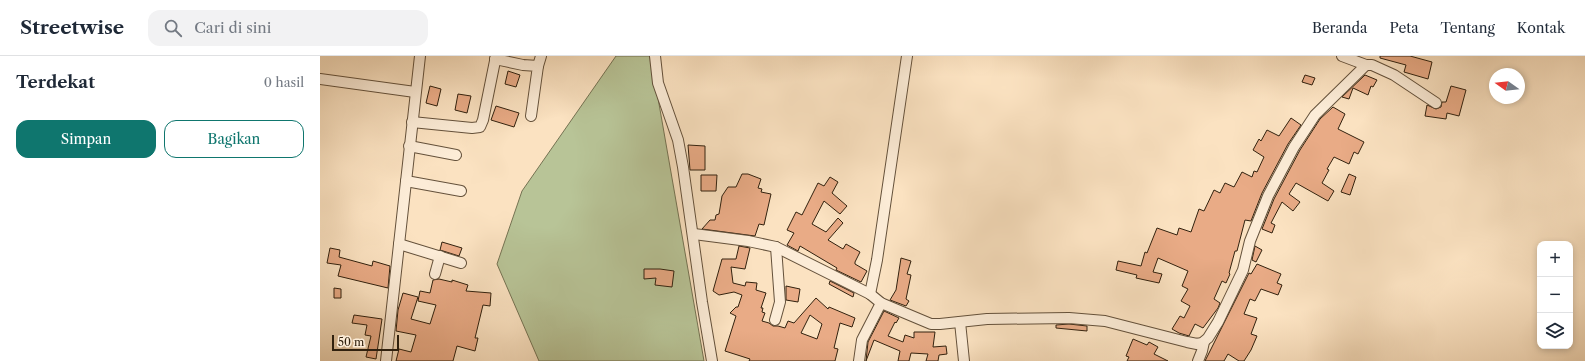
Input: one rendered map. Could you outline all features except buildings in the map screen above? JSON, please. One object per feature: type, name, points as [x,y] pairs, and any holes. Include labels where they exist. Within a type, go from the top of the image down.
[{"type":"street","points":[[386,361],[420,56]]},
{"type":"street","points":[[531,116],[538,66],[541,56]]},
{"type":"street","points":[[655,56],[658,83],[678,140],[694,234],[702,302],[712,361]]},
{"type":"street","points":[[870,294],[877,260],[907,56]]},
{"type":"street","points":[[1342,56],[1371,62],[1394,75],[1436,103]]},
{"type":"street","points":[[412,122],[472,128],[480,127],[483,120],[495,57],[523,65],[538,66]]},
{"type":"street","points":[[694,234],[748,241],[776,247],[870,294],[881,303],[931,324],[987,318],[1069,318],[1105,321],[1198,344],[1204,342],[1208,338],[1218,322],[1240,278],[1250,241],[1268,196],[1294,147],[1315,116],[1371,62]]},
{"type":"street","points":[[320,79],[415,92]]},
{"type":"street","points":[[409,146],[456,155]]},
{"type":"street","points":[[406,181],[461,191]]},
{"type":"street","points":[[399,244],[461,263]]},
{"type":"street","points":[[775,320],[780,302],[776,247]]},
{"type":"street","points":[[435,274],[440,256]]},
{"type":"street","points":[[859,361],[862,340],[881,303]]},
{"type":"street","points":[[960,322],[964,361]]},
{"type":"street","points":[[1198,361],[1204,342]]},
{"type":"green space","points":[[616,56],[652,56],[655,81],[704,361],[539,361],[497,264],[522,191]]}]
